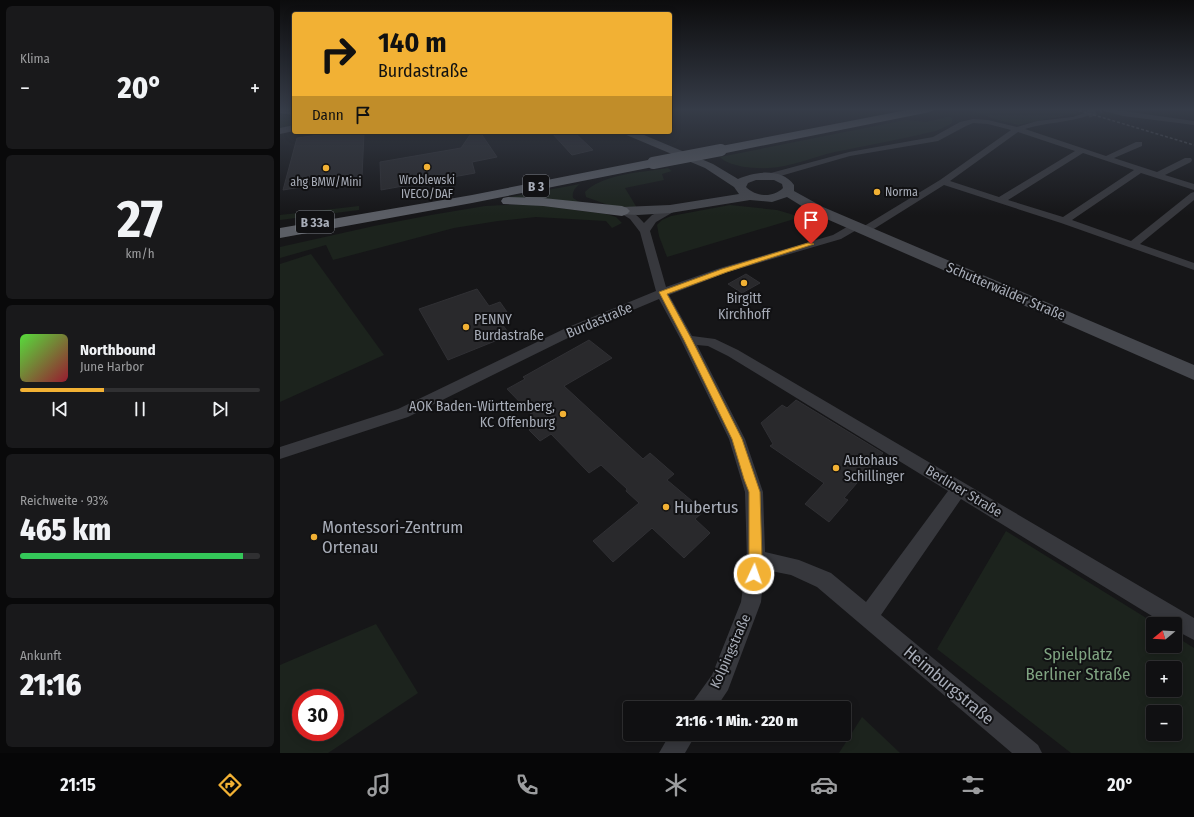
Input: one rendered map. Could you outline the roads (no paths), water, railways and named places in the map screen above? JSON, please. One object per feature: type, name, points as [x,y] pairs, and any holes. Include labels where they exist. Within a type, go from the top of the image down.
[{"type":"highway","name":"B 3","points":[[280,234],[351,222],[753,144]]},
{"type":"highway","points":[[597,208],[580,199],[578,193],[581,187],[599,174]]},
{"type":"highway","points":[[472,199],[543,202],[622,211]]},
{"type":"highway","name":"B 3","points":[[280,240],[351,222]]},
{"type":"highway","name":"B 33a","points":[[280,223],[351,222]]},
{"type":"main road","points":[[657,144],[715,169],[754,177],[770,176]]},
{"type":"main road","points":[[715,169],[743,190]]},
{"type":"main road","name":"Schutterwälder Straße","points":[[770,176],[778,178],[787,188],[818,210]]},
{"type":"main road","points":[[743,190],[743,182],[754,177]]},
{"type":"main road","points":[[770,198],[780,196],[787,188]]},
{"type":"main road","points":[[622,211],[672,209],[708,203],[743,190]]},
{"type":"main road","name":"Schutterwälder Straße","points":[[743,190],[818,210],[1194,373]]},
{"type":"street","points":[[770,176],[805,165],[849,154],[902,144]]},
{"type":"street","name":"Burdastraße","points":[[280,454],[403,413],[571,331],[662,292],[724,270],[837,237],[860,228],[943,182],[996,144]]},
{"type":"street","points":[[1064,144],[1194,187]]},
{"type":"street","points":[[1108,158],[1139,144]]},
{"type":"street","points":[[1001,200],[1082,150]]},
{"type":"street","points":[[1158,175],[1188,160]]},
{"type":"street","points":[[787,188],[805,165]]},
{"type":"street","points":[[1064,221],[1142,169]]},
{"type":"street","points":[[943,182],[1133,244],[1194,267]]},
{"type":"street","points":[[1133,244],[1194,195]]},
{"type":"street","points":[[645,231],[649,222],[655,217],[672,209]]},
{"type":"street","name":"Kolpingstraße","points":[[622,211],[633,217],[645,231],[662,292],[688,340],[737,439],[754,492],[756,560],[751,602],[720,682],[707,701]]},
{"type":"street","name":"Berliner Straße","points":[[688,340],[710,342],[733,353],[1194,630]]},
{"type":"street","points":[[867,616],[959,489]]},
{"type":"street","name":"Heimburgstraße","points":[[756,560],[783,563],[802,569],[824,580],[1030,753]]},
{"type":"street","points":[[671,753],[679,741]]},
{"type":"place","name":"Wroblewski IVECO/DAF","points":[[427,167]]},
{"type":"place","name":"ahg BMW/Mini","points":[[326,168]]},
{"type":"place","name":"Norma","points":[[877,192]]},
{"type":"place","name":"Birgitt Kirchhoff","points":[[744,283]]},
{"type":"place","name":"PENNY Burdastraße","points":[[466,327]]},
{"type":"place","name":"AOK Baden-Württemberg, KC Offenburg","points":[[563,414]]},
{"type":"place","name":"Autohaus Schillinger","points":[[836,468]]},
{"type":"place","name":"Hubertus","points":[[666,507]]},
{"type":"place","name":"Montessori-Zentrum Ortenau","points":[[314,537]]},
{"type":"park label","name":"Spielplatz Berliner Straße","points":[[1078,664]]}]
